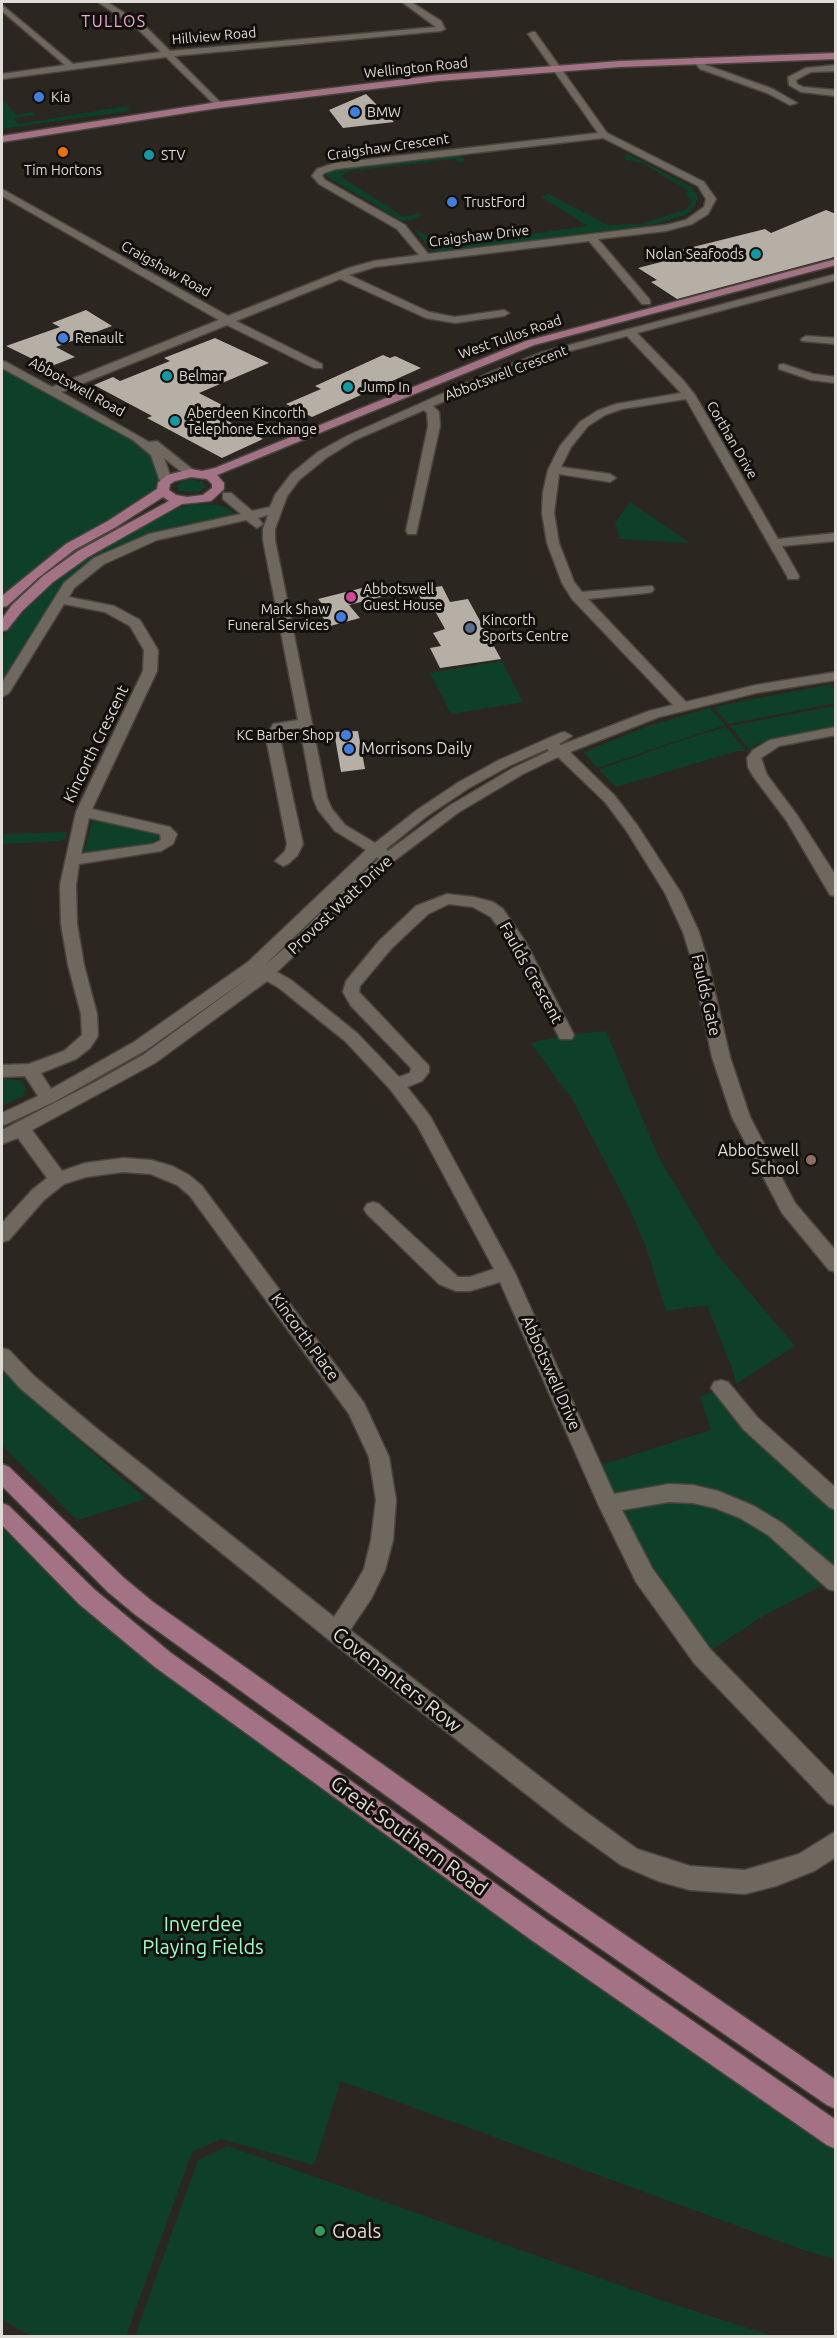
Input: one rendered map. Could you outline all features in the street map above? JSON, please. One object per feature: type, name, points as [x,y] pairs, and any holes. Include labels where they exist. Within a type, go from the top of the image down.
[{"type":"main road","name":"Wellington Road","points":[[555,66],[835,54]]},
{"type":"main road","name":"Wellington Road","points":[[2,133],[217,103],[555,66],[676,57],[835,54]]},
{"type":"main road","name":"Wellington Road","points":[[2,139],[217,103]]},
{"type":"main road","name":"West Tullos Road","points":[[205,474],[219,471],[530,343],[836,262]]},
{"type":"main road","name":"West Tullos Road","points":[[218,483],[507,361],[572,340],[836,271]]},
{"type":"main road","points":[[2,603],[40,569],[70,547],[112,525],[177,475],[205,474],[218,483],[216,492],[202,499],[180,500],[166,495],[165,486]]},
{"type":"main road","points":[[2,627],[17,608],[48,579],[83,554],[180,500]]},
{"type":"main road","name":"Great Southern Road","points":[[2,1473],[116,1585],[145,1609],[568,1911],[836,2096]]},
{"type":"main road","name":"Great Southern Road","points":[[2,1512],[87,1597],[163,1660],[539,1930],[836,2136]]},
{"type":"street","points":[[102,2],[142,28],[217,103]]},
{"type":"street","name":"Hillview Road","points":[[2,77],[170,54],[430,32],[441,29],[441,26],[406,2]]},
{"type":"street","points":[[2,8],[71,66]]},
{"type":"street","name":"Craigshaw Drive","points":[[52,391],[340,275],[374,264],[678,226],[699,217],[711,203],[710,195],[701,184],[604,135],[532,34]]},
{"type":"street","points":[[697,60],[705,68],[771,91],[793,103]]},
{"type":"street","points":[[836,68],[809,70],[791,79],[793,85],[801,89],[836,93]]},
{"type":"street","name":"Craigshaw Crescent","points":[[426,258],[401,227],[319,180],[317,176],[320,171],[335,166],[604,135]]},
{"type":"street","name":"Craigshaw Road","points":[[2,192],[228,321],[318,366]]},
{"type":"street","points":[[591,237],[646,302]]},
{"type":"street","points":[[340,275],[426,315],[455,320],[504,313]]},
{"type":"street","name":"Abbotswell Crescent","points":[[382,854],[340,828],[325,810],[320,798],[269,540],[269,530],[281,495],[295,477],[316,460],[351,438],[547,354],[836,277]]},
{"type":"street","name":"Corthan Drive","points":[[628,331],[689,395],[793,576]]},
{"type":"street","points":[[806,339],[836,341]]},
{"type":"street","name":"Abbotswell Road","points":[[2,363],[137,438]]},
{"type":"street","points":[[783,368],[812,377],[836,380]]},
{"type":"street","points":[[678,701],[568,584],[548,525],[549,492],[554,471],[574,435],[584,424],[601,413],[633,402],[689,395]]},
{"type":"street","points":[[412,531],[434,426],[433,412],[426,405]]},
{"type":"street","points":[[137,438],[157,446],[191,473]]},
{"type":"street","points":[[137,438],[156,453],[165,486]]},
{"type":"street","points":[[554,471],[610,478]]},
{"type":"street","name":"Abbotswell Crescent","points":[[227,496],[260,526],[269,540]]},
{"type":"street","name":"Abbotswell Crescent","points":[[202,499],[223,503],[249,516]]},
{"type":"street","points":[[2,693],[60,599],[69,586],[85,571],[133,544],[174,531],[275,510]]},
{"type":"street","points":[[774,543],[836,537]]},
{"type":"street","points":[[578,596],[647,589]]},
{"type":"street","name":"Kincorth Crescent","points":[[30,1070],[70,1055],[90,1036],[89,1014],[76,965],[69,924],[68,885],[72,860],[82,812],[150,671],[151,650],[141,630],[127,618],[109,609],[60,599]]},
{"type":"street","name":"Provost Watt Drive","points":[[2,1120],[48,1098],[140,1046],[300,944],[358,885],[382,854],[555,747],[609,730],[678,701],[772,675],[836,666]]},
{"type":"street","name":"Provost Watt Drive","points":[[678,701],[836,676]]},
{"type":"street","points":[[283,861],[292,853],[295,844],[273,738],[274,732],[282,726],[306,723]]},
{"type":"street","points":[[836,731],[775,743],[754,758],[755,767],[760,776],[810,845],[836,891]]},
{"type":"street","name":"Faulds Gate","points":[[555,747],[610,799],[673,893],[696,949],[721,1057],[741,1117],[788,1208],[836,1265]]},
{"type":"street","points":[[72,860],[156,848],[168,841],[169,834],[165,830],[82,812]]},
{"type":"street","name":"Faulds Crescent","points":[[396,1085],[416,1077],[420,1072],[420,1066],[357,1002],[351,992],[352,985],[385,945],[422,910],[447,899],[474,902],[487,906],[497,913],[519,945],[566,1035]]},
{"type":"street","name":"Provost Watt Drive","points":[[2,1138],[149,1059],[260,970]]},
{"type":"street","name":"Abbotswell Drive","points":[[260,970],[285,984],[336,1023],[396,1085],[424,1121],[506,1273],[555,1378],[608,1504],[644,1575],[702,1656],[836,1795]]},
{"type":"street","points":[[2,1071],[30,1070],[48,1098],[21,1129],[58,1179],[38,1195],[2,1235]]},
{"type":"street","name":"Kincorth Place","points":[[58,1179],[85,1170],[123,1165],[151,1167],[166,1171],[183,1180],[196,1191],[357,1410],[374,1441],[381,1465],[386,1500],[384,1527],[374,1570],[363,1592],[336,1632]]},
{"type":"street","points":[[373,1209],[446,1279],[456,1284],[470,1284],[506,1273]]},
{"type":"street","name":"Covenanters Row","points":[[2,1356],[27,1382],[336,1632],[574,1818],[629,1857],[658,1869],[690,1878],[745,1882],[806,1863],[836,1842]]},
{"type":"street","points":[[721,1388],[759,1432],[836,1501]]},
{"type":"street","points":[[608,1504],[669,1493],[693,1494],[718,1500],[747,1512],[775,1529],[835,1580]]},
{"type":"green space","points":[[2,98],[16,115],[33,112],[36,115],[14,118],[19,124],[126,106],[130,111],[2,129]]},
{"type":"green space","points":[[628,154],[692,187],[698,197],[694,207],[685,215],[656,224],[443,252],[431,250],[414,229],[427,236],[435,247],[588,226],[541,197],[549,194],[607,225],[642,224],[687,209],[692,202],[685,193],[689,191],[642,163],[627,160],[624,156]]},
{"type":"green space","points":[[460,156],[465,160],[460,163],[455,159],[350,171],[340,176],[404,217],[420,213],[419,217],[410,220],[402,221],[326,176],[332,170]]},
{"type":"green space","points":[[2,364],[148,445],[163,486],[70,547],[2,603]]},
{"type":"green space","points":[[188,479],[201,481],[206,487],[197,493],[179,491],[177,485]]},
{"type":"green space","points":[[630,502],[690,543],[620,539],[615,523]]},
{"type":"green space","points":[[197,504],[220,505],[233,513],[231,516],[215,521],[186,524],[154,532],[123,544],[92,561],[47,611],[2,684],[2,636],[37,595],[68,568],[150,520],[182,507]]},
{"type":"green space","points":[[502,661],[523,702],[451,714],[430,673]]},
{"type":"green space","points":[[831,684],[835,690],[835,703],[728,724],[714,707]]},
{"type":"green space","points":[[835,706],[835,727],[770,740],[757,744],[750,750],[730,726]]},
{"type":"green space","points":[[710,708],[725,725],[597,768],[584,752],[648,726]]},
{"type":"green space","points":[[726,727],[746,751],[737,751],[616,787],[599,770],[677,742]]},
{"type":"green space","points":[[93,819],[157,830],[163,837],[152,843],[88,855],[84,852]]},
{"type":"green space","points":[[66,832],[66,839],[59,841],[2,844],[2,834]]},
{"type":"green space","points":[[606,1031],[659,1158],[716,1253],[795,1346],[736,1384],[707,1305],[666,1311],[647,1250],[630,1209],[572,1099],[531,1043],[566,1035]]},
{"type":"green space","points":[[2,1076],[5,1076],[5,1079],[20,1080],[26,1088],[23,1096],[2,1106]]},
{"type":"green space","points":[[2,1369],[27,1395],[146,1499],[77,1520],[2,1445]]},
{"type":"green space","points":[[721,1388],[835,1501],[835,1582],[833,1580],[763,1616],[702,1656],[592,1468],[711,1430],[700,1397]]},
{"type":"green space","name":"Inverdee Playing Fields","points":[[2,1512],[87,1597],[835,2136],[835,2259],[803,2250],[341,2081],[314,2165],[221,2139],[192,2152],[126,2336],[31,2336],[2,2320]]},
{"type":"green space","name":"Goals","points":[[228,2146],[667,2302],[773,2336],[135,2336],[198,2160]]},
{"type":"building","name":"BMW","points":[[366,94],[394,122],[343,128],[329,110]]},
{"type":"building","name":"Nolan Seafoods","points":[[826,210],[836,214],[836,256],[831,258],[677,299],[651,282],[657,280],[638,268],[680,257],[673,252],[765,229],[771,233]]},
{"type":"building","name":"Renault","points":[[86,310],[112,326],[56,347],[75,357],[49,367],[6,346],[60,327],[52,323]]},
{"type":"building","points":[[215,338],[269,363],[199,393],[228,408],[214,414],[263,439],[222,458],[147,418],[152,416],[94,385],[113,377],[120,381],[170,361],[164,358]]},
{"type":"building","name":"Jump In","points":[[383,355],[390,358],[395,356],[421,368],[312,417],[286,404],[321,389],[315,386]]},
{"type":"building","points":[[374,585],[384,596],[349,605],[360,618],[330,626],[321,615],[330,613],[318,599]]},
{"type":"building","name":"Kincorth Sports Centre","points":[[442,586],[450,602],[468,599],[501,659],[440,668],[430,648],[441,646],[433,633],[445,629],[430,602],[423,603],[416,590]]},
{"type":"building","points":[[358,731],[365,769],[341,772],[334,732]]},
{"type":"place","name":"Kia","points":[[39,97]]},
{"type":"place","name":"BMW","points":[[355,112]]},
{"type":"place","name":"Tim Hortons","points":[[63,152]]},
{"type":"place","name":"STV","points":[[149,155]]},
{"type":"place","name":"TrustFord","points":[[452,202]]},
{"type":"place","name":"Nolan Seafoods","points":[[756,254]]},
{"type":"place","name":"Renault","points":[[63,338]]},
{"type":"place","name":"Belmar","points":[[167,376]]},
{"type":"place","name":"Jump In","points":[[348,387]]},
{"type":"place","name":"Aberdeen Kincorth Telephone Exchange","points":[[175,421]]},
{"type":"place","name":"Abbotswell Guest House","points":[[351,597]]},
{"type":"place","name":"Mark Shaw Funeral Services","points":[[341,617]]},
{"type":"place","name":"Kincorth Sports Centre","points":[[470,628]]},
{"type":"place","name":"KC Barber Shop","points":[[346,735]]},
{"type":"place","name":"Morrisons Daily","points":[[349,749]]},
{"type":"place","name":"Abbotswell School","points":[[811,1160]]},
{"type":"place","name":"Goals","points":[[320,2231]]},
{"type":"district","name":"TULLOS","points":[[114,22]]}]
